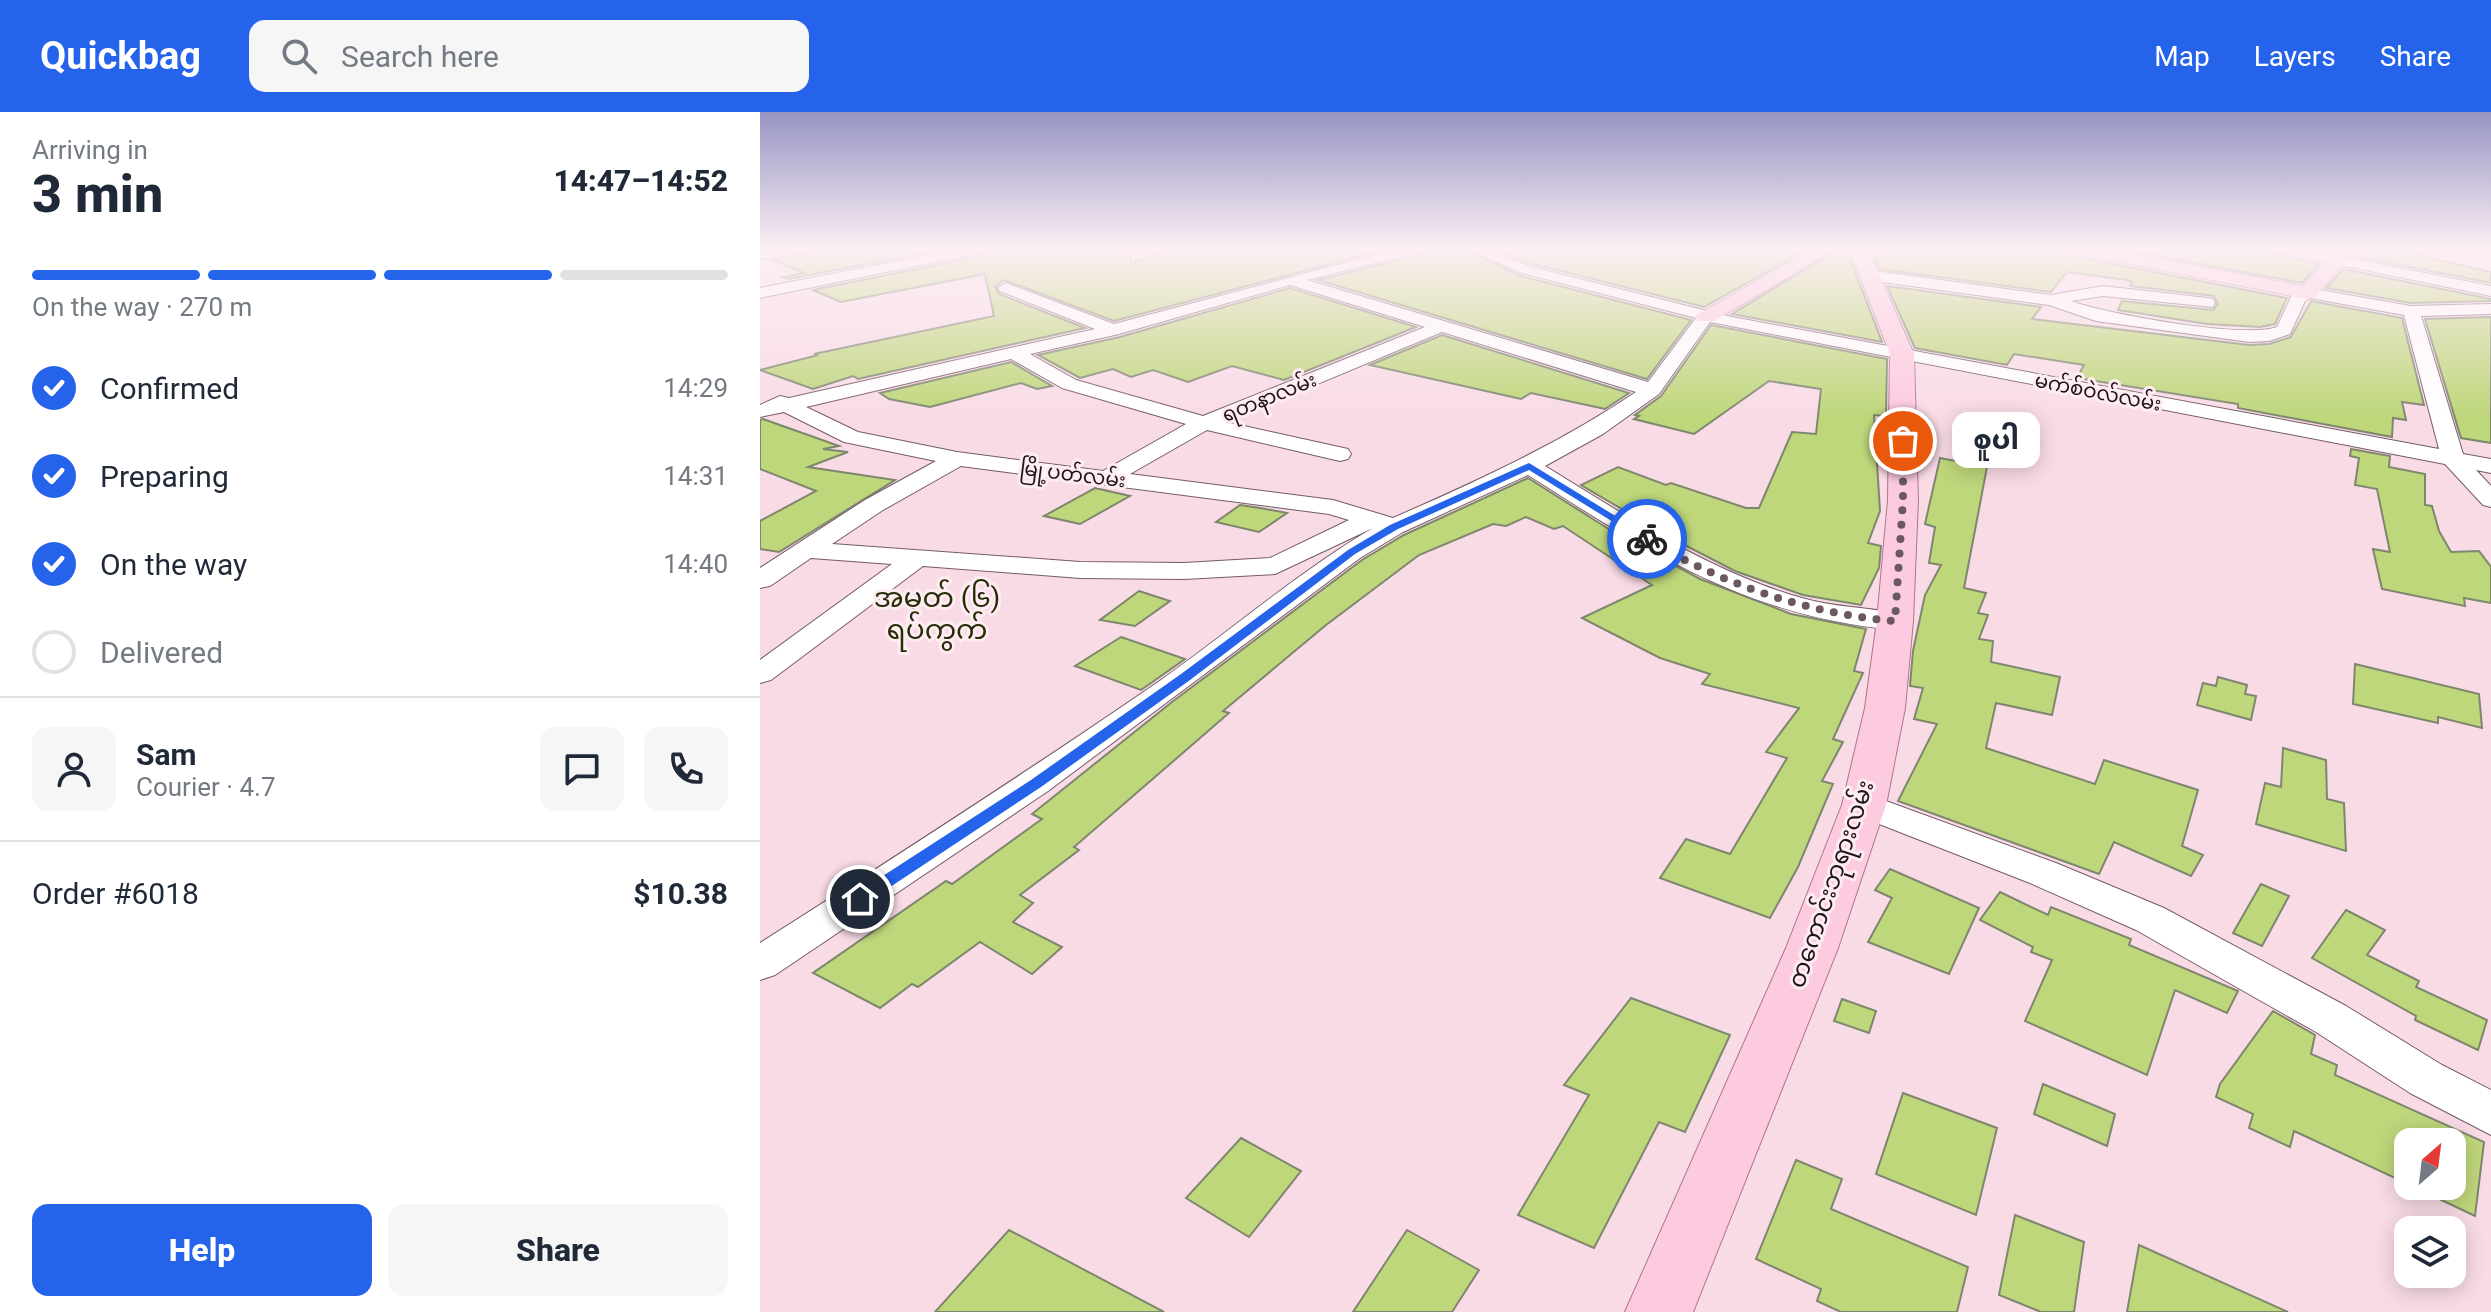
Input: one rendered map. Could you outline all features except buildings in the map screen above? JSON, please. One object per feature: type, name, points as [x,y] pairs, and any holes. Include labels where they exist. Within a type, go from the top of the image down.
[{"type":"main road","points":[[1706,316],[1728,304]]},
{"type":"main road","name":"တကောင်းဘုရားလမ်း","points":[[1659,1312],[1812,948],[1864,805],[1885,708],[1895,621],[1903,500],[1902,354],[1881,304]]},
{"type":"street","points":[[1047,304],[1113,330]]},
{"type":"street","points":[[760,411],[1113,330],[1205,304]]},
{"type":"street","points":[[1366,304],[1652,390]]},
{"type":"street","name":"မက်စ်ဝဲလ်လမ်း","points":[[1659,304],[1706,316],[2491,466]]},
{"type":"street","points":[[2065,304],[2112,319],[2249,337],[2269,336],[2284,330],[2295,304]]},
{"type":"street","points":[[2371,304],[2411,311],[2491,309]]},
{"type":"street","points":[[2411,311],[2453,459],[2491,500]]},
{"type":"street","points":[[805,550],[1095,570],[1184,571],[1275,566],[1529,466],[1595,429],[1652,390],[1706,316]]},
{"type":"street","name":"ရတနာလမ်း","points":[[1105,479],[1204,423],[1439,327]]},
{"type":"street","points":[[1014,353],[1069,384],[1204,423],[1340,454]]},
{"type":"street","name":"မြို့ပတ်လမ်း","points":[[760,391],[852,437],[957,459],[1333,507],[1383,523]]},
{"type":"street","points":[[760,580],[874,505],[957,459]]},
{"type":"street","points":[[1529,466],[1672,554],[1782,601],[1869,619],[1895,621]]},
{"type":"street","points":[[760,964],[1036,783],[1185,677],[1351,552],[1383,523]]},
{"type":"street","points":[[760,674],[918,558]]},
{"type":"street","points":[[1864,805],[2043,873],[2150,919],[2331,1019],[2426,1079],[2491,1114]]},
{"type":"way so far","points":[[1647,539],[1672,554],[1782,601],[1869,619],[1895,621],[1903,500],[1903,441]]},
{"type":"place","name":"စူပါ","points":[[1903,441]]},
{"type":"district","name":"အမှတ် (၆) ရပ်ကွက်","points":[[937,613]]},
{"type":"route","points":[[860,899],[1036,783],[1185,677],[1351,552],[1394,527],[1529,466],[1647,539]]}]
